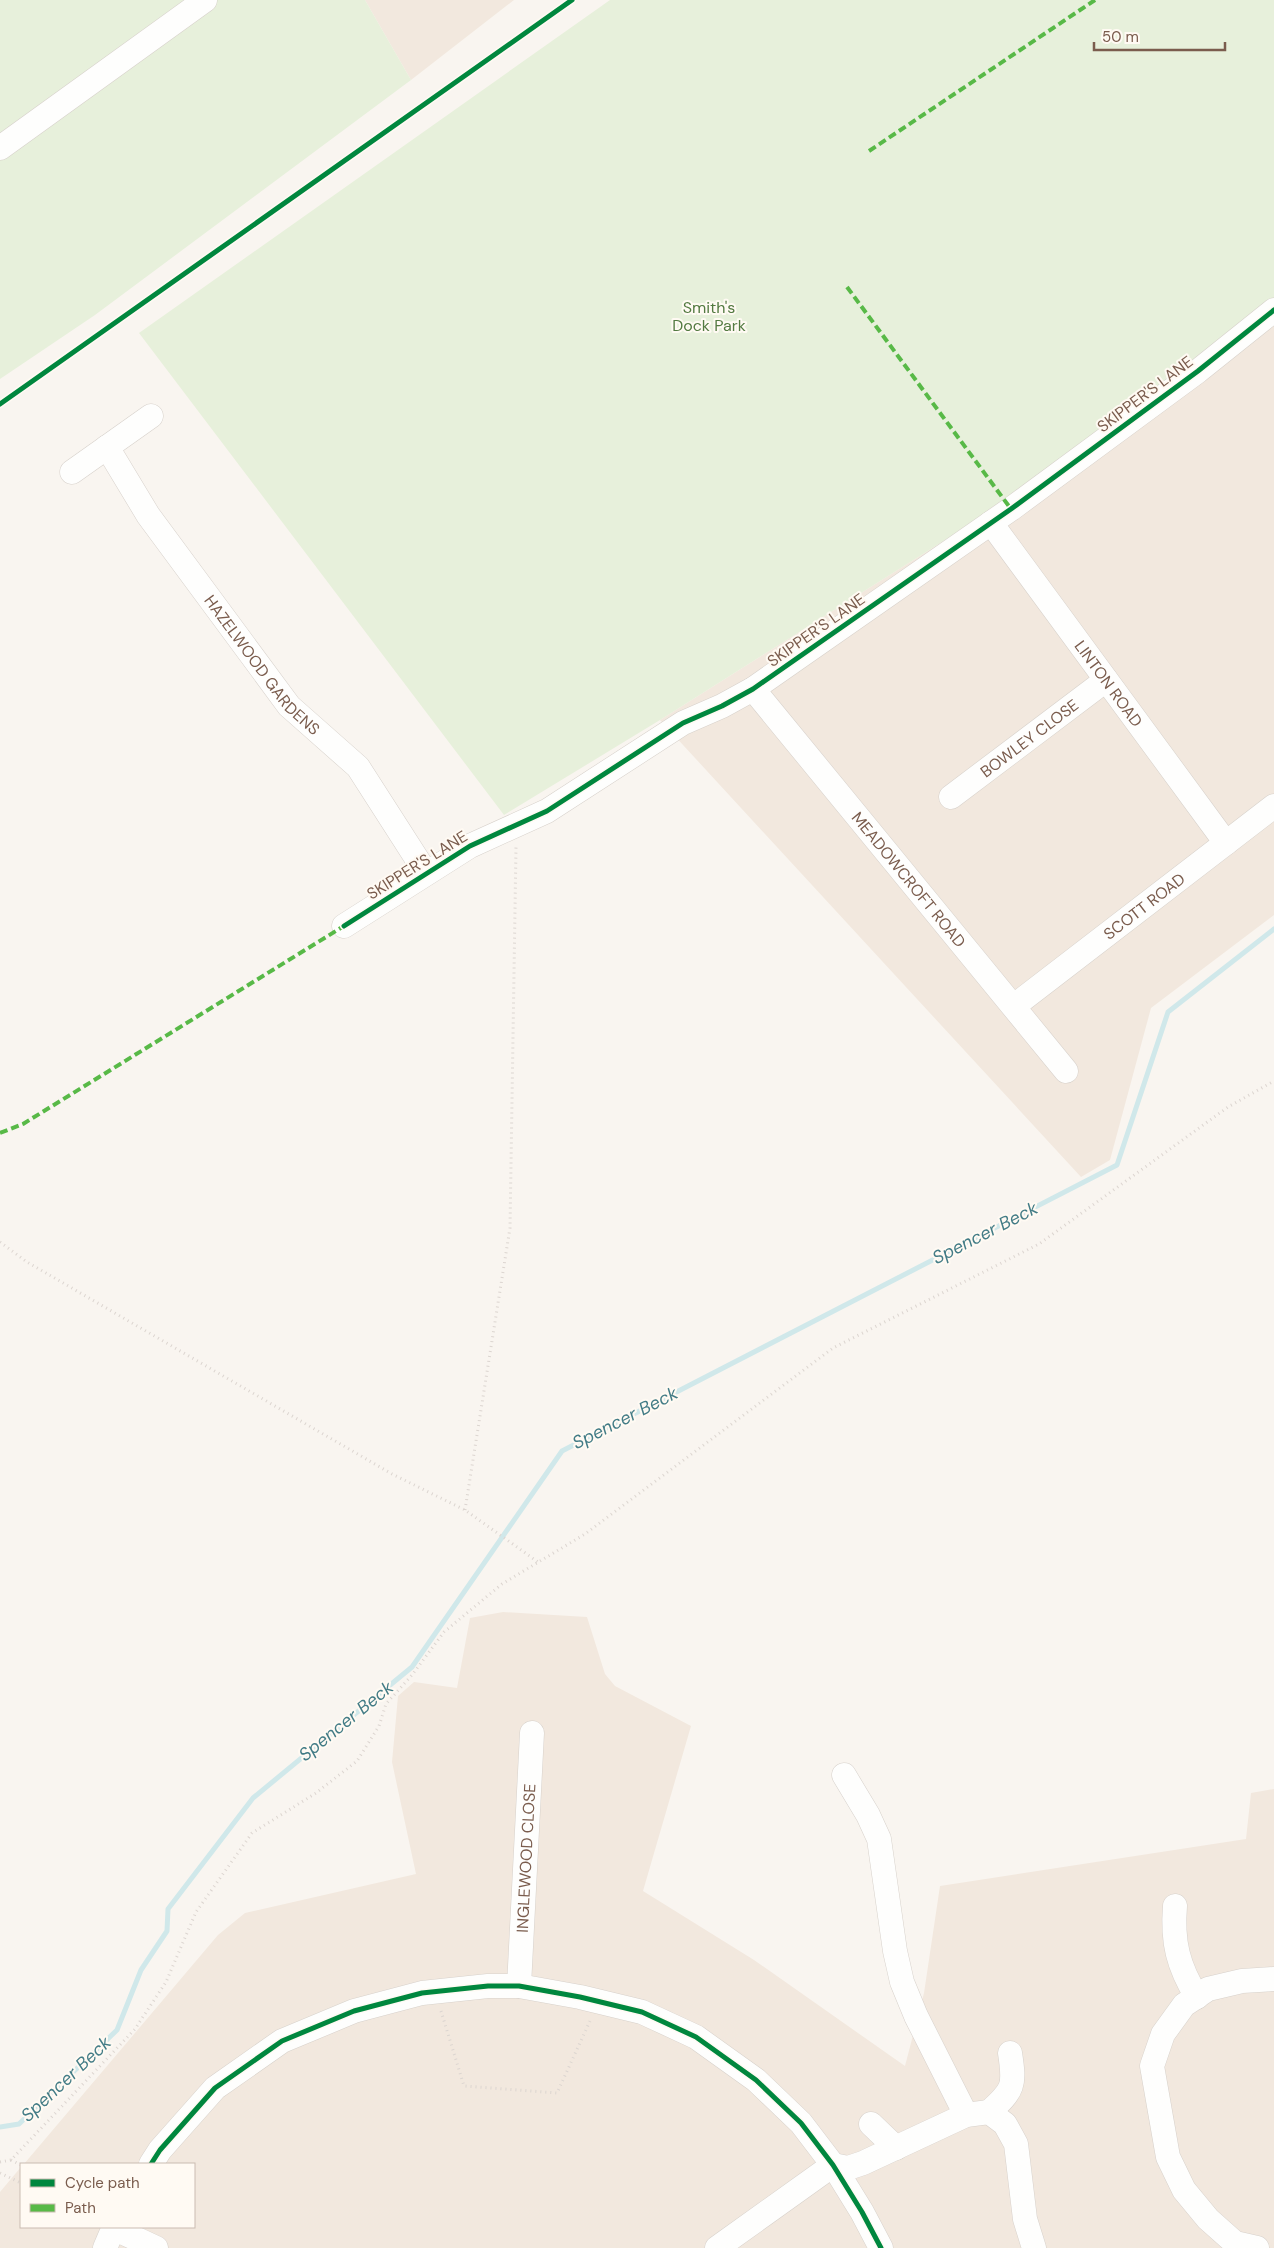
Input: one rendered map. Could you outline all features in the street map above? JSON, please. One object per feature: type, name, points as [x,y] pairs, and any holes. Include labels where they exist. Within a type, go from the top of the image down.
[{"type":"street","points":[[0,148],[205,0]]},
{"type":"street","name":"SKIPPER'S LANE","points":[[344,926],[470,846],[547,811],[683,723],[722,706],[753,689],[992,523],[1198,371],[1274,310]]},
{"type":"street","points":[[72,472],[152,416]]},
{"type":"street","name":"HAZELWOOD GARDENS","points":[[107,448],[148,515],[289,706],[358,767],[426,873]]},
{"type":"street","name":"LINTON ROAD","points":[[992,523],[1226,843]]},
{"type":"street","name":"BOWLEY CLOSE","points":[[951,797],[1106,680]]},
{"type":"street","name":"MEADOWCROFT ROAD","points":[[753,689],[1066,1071]]},
{"type":"street","name":"SCOTT ROAD","points":[[1014,1006],[1274,806]]},
{"type":"street","name":"INGLEWOOD CLOSE","points":[[518,1986],[532,1733]]},
{"type":"street","points":[[844,1775],[868,1815],[879,1839],[895,1951],[902,1982],[916,2016],[978,2114],[1005,2124],[1016,2144],[1025,2219],[1034,2248]]},
{"type":"street","points":[[1175,1906],[1175,1944],[1185,1978],[1196,1997]]},
{"type":"street","points":[[1257,2248],[1233,2245],[1184,2190],[1168,2157],[1156,2098],[1152,2066],[1163,2034],[1184,2005],[1208,1989],[1242,1981],[1274,1979]]},
{"type":"street","points":[[152,2163],[160,2150],[215,2088],[282,2041],[354,2011],[435,1991],[488,1986],[518,1986],[642,2012],[696,2037],[756,2080],[801,2124],[833,2165],[862,2212],[881,2248]]},
{"type":"street","points":[[717,2248],[833,2165],[848,2168],[978,2114],[1007,2097],[1014,2078],[1010,2053]]},
{"type":"street","points":[[871,2124],[896,2148]]},
{"type":"street","points":[[111,2234],[156,2248]]},
{"type":"path","points":[[465,1510],[510,1228],[517,825]]},
{"type":"path","points":[[0,2162],[11,2160],[135,2029],[166,1982],[196,1912],[252,1833],[316,1793],[356,1761],[379,1726],[386,1704],[412,1675],[444,1632],[502,1584],[585,1534],[833,1348],[1039,1244],[1228,1107],[1274,1081]]},
{"type":"path","points":[[0,1242],[26,1262],[392,1474],[465,1510],[538,1562]]},
{"type":"path","points":[[435,1991],[464,2086],[557,2093],[599,2002]]},
{"type":"path","points":[[11,2160],[20,2164]]},
{"type":"path","points":[[0,2173],[20,2183]]},
{"type":"shaded area","points":[[365,0],[514,0],[411,80]]},
{"type":"shaded area","points":[[1274,306],[1274,915],[1151,1008],[1110,1160],[1081,1177],[660,720],[972,523]]},
{"type":"shaded area","points":[[503,1612],[587,1617],[605,1674],[615,1686],[691,1726],[643,1891],[754,1960],[905,2066],[924,1993],[940,1886],[1246,1839],[1251,1793],[1274,1789],[1274,2248],[0,2248],[0,2192],[20,2168],[20,2228],[195,2228],[195,2163],[25,2163],[218,1935],[245,1913],[416,1874],[392,1762],[398,1696],[414,1682],[457,1688],[470,1618]]},
{"type":"green space","points":[[0,0],[365,0],[411,80],[95,315],[0,379]]},
{"type":"green space","name":"Smith's Dock Park","points":[[610,0],[1274,0],[1274,306],[972,523],[660,720],[504,815],[139,333]]},
{"type":"waterway","name":"Spencer Beck","points":[[0,2127],[19,2124],[117,2030],[141,1970],[167,1931],[168,1909],[253,1798],[412,1667],[562,1451],[1117,1165],[1168,1012],[1274,929]]},
{"type":"marked path","points":[[869,151],[1095,0]]},
{"type":"marked path","points":[[847,287],[1011,509]]},
{"type":"marked path","points":[[0,1133],[23,1124],[344,926]]},
{"type":"cycle path","points":[[0,404],[572,0]]},
{"type":"cycle path","points":[[344,926],[470,846],[547,811],[683,723],[722,706],[753,689],[1011,509],[1198,371],[1274,310]]},
{"type":"cycle path","points":[[152,2163],[160,2150],[215,2088],[282,2041],[354,2011],[422,1993],[488,1986],[519,1986],[580,1997],[642,2012],[696,2037],[756,2080],[801,2123],[833,2165],[862,2212],[881,2248]]}]
